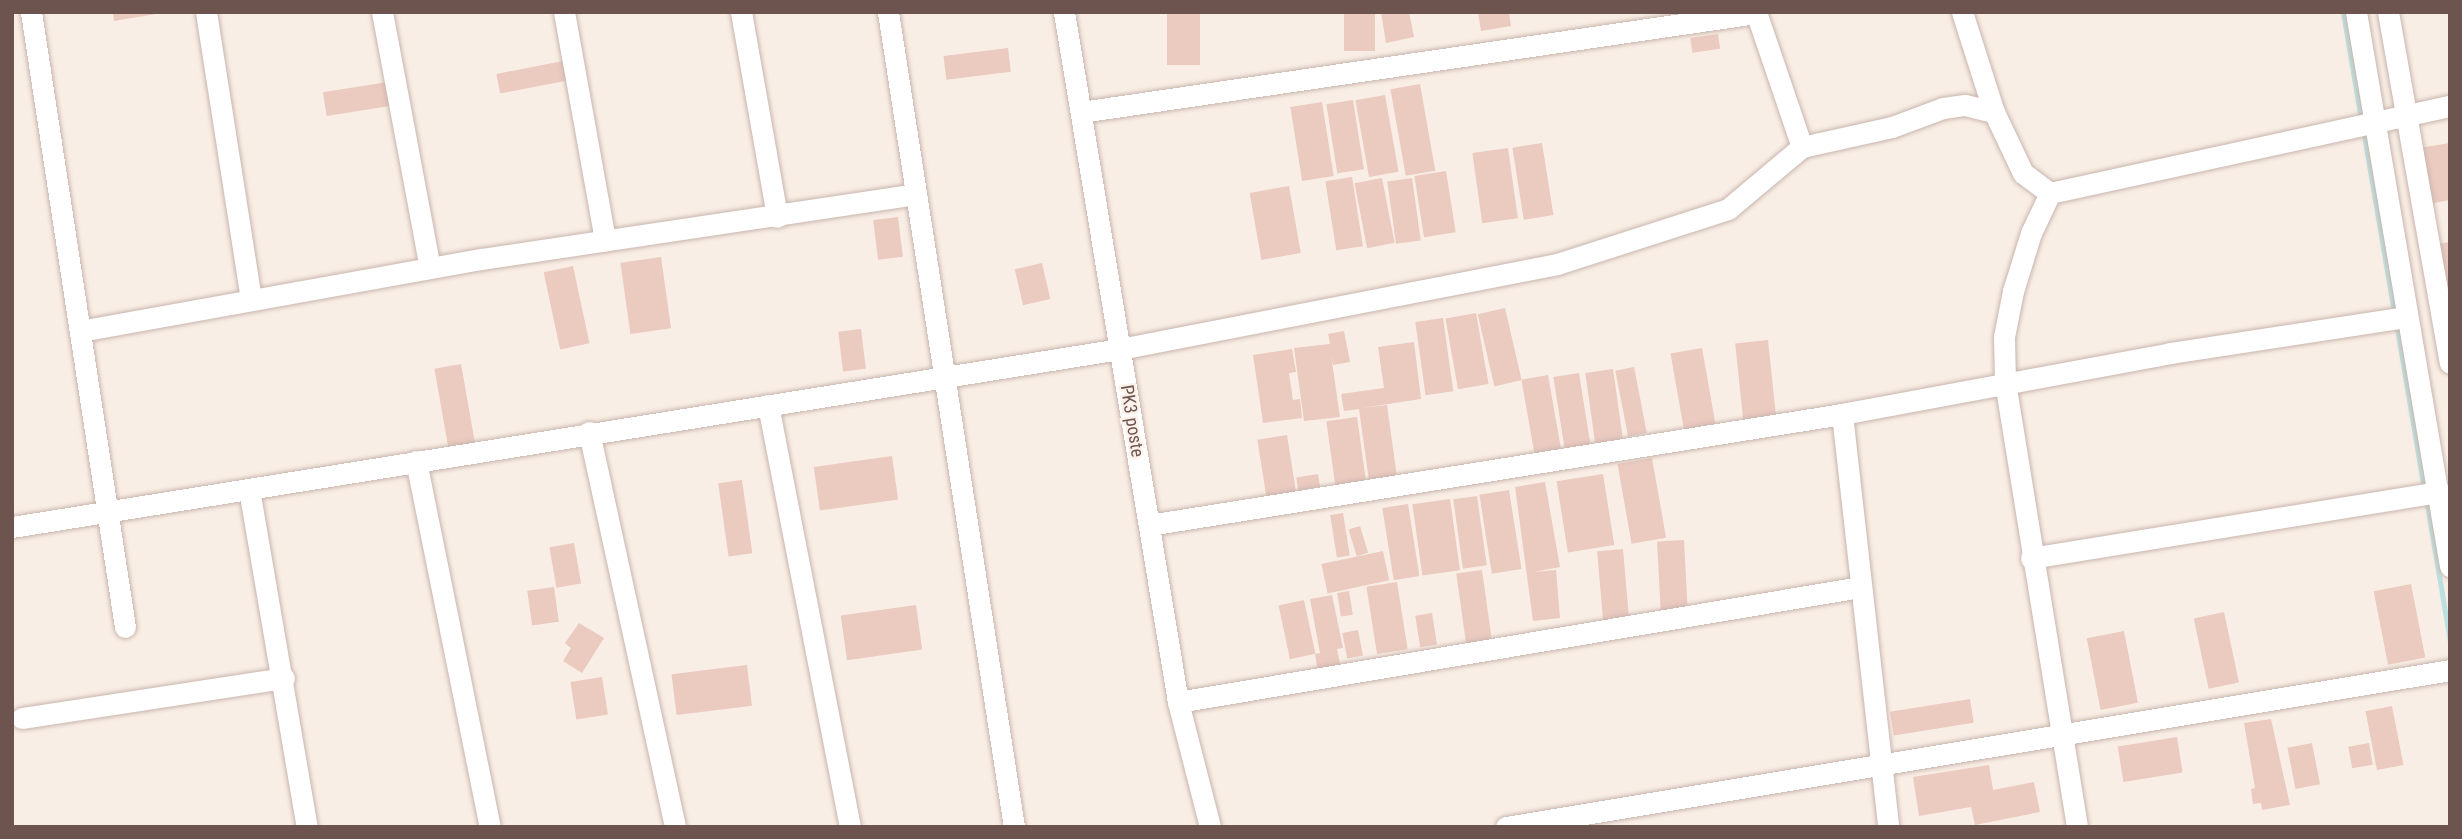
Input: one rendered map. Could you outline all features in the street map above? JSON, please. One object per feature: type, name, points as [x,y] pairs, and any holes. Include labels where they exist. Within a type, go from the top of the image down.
[{"type":"street","points":[[31,12],[125,627]]},
{"type":"street","points":[[206,12],[251,300]]},
{"type":"street","points":[[382,12],[430,268]]},
{"type":"street","points":[[564,12],[605,240]]},
{"type":"street","points":[[741,12],[777,217]]},
{"type":"street","points":[[888,12],[941,378],[1014,827]]},
{"type":"street","name":"PK3 poste","points":[[1064,12],[1178,702],[1210,827]]},
{"type":"street","points":[[1962,12],[1994,112],[2023,173],[2050,193],[2450,107]]},
{"type":"street","points":[[2356,12],[2404,317],[2440,492],[2450,566]]},
{"type":"street","points":[[2388,12],[2446,316],[2450,363]]},
{"type":"street","points":[[1080,113],[1756,13],[1802,147]]},
{"type":"street","points":[[12,527],[589,432],[1120,349],[1557,264],[1728,209],[1802,147],[1892,127],[1943,108],[1965,105],[1994,112]]},
{"type":"street","points":[[2050,193],[2031,233],[2014,291],[2004,337],[2005,382],[2031,558],[2077,827]]},
{"type":"street","points":[[80,331],[430,268],[915,194]]},
{"type":"street","points":[[1149,525],[1842,414],[2005,382],[2404,317]]},
{"type":"street","points":[[768,405],[850,827]]},
{"type":"street","points":[[1842,414],[1877,763],[1888,827]]},
{"type":"street","points":[[589,432],[675,827]]},
{"type":"street","points":[[416,461],[489,827]]},
{"type":"street","points":[[249,489],[284,678],[307,827]]},
{"type":"street","points":[[2031,558],[2440,492]]},
{"type":"street","points":[[1178,702],[1860,587]]},
{"type":"street","points":[[1506,827],[2061,731],[2450,670]]},
{"type":"street","points":[[22,719],[284,678]]},
{"type":"building","points":[[113,12],[156,12],[156,14],[114,21]]},
{"type":"building","points":[[1167,12],[1200,12],[1200,65],[1167,65]]},
{"type":"building","points":[[1344,12],[1375,12],[1375,51],[1344,51]]},
{"type":"building","points":[[1381,12],[1409,12],[1414,37],[1386,43]]},
{"type":"building","points":[[1478,12],[1509,12],[1511,26],[1481,31]]},
{"type":"building","points":[[1718,34],[1720,49],[1692,53],[1690,38]]},
{"type":"building","points":[[1008,48],[1011,72],[946,80],[943,56]]},
{"type":"building","points":[[568,60],[572,80],[500,94],[496,74]]},
{"type":"building","points":[[394,81],[398,105],[327,116],[323,92]]},
{"type":"building","points":[[1420,84],[1435,171],[1406,176],[1390,89]]},
{"type":"building","points":[[1385,95],[1399,172],[1369,177],[1355,100]]},
{"type":"building","points":[[1353,100],[1364,169],[1337,173],[1326,104]]},
{"type":"building","points":[[1322,102],[1334,176],[1302,181],[1290,107]]},
{"type":"building","points":[[1542,143],[1553,215],[1524,220],[1512,148]]},
{"type":"building","points":[[2450,143],[2450,200],[2428,204],[2419,148]]},
{"type":"building","points":[[1508,148],[1518,218],[1482,223],[1472,153]]},
{"type":"building","points":[[1446,171],[1456,232],[1424,237],[1414,176]]},
{"type":"building","points":[[1352,177],[1363,246],[1336,250],[1325,181]]},
{"type":"building","points":[[1382,178],[1395,243],[1367,248],[1355,183]]},
{"type":"building","points":[[1412,178],[1421,240],[1396,244],[1387,181]]},
{"type":"building","points":[[1289,186],[1301,253],[1261,260],[1250,193]]},
{"type":"building","points":[[898,217],[903,257],[878,260],[873,220]]},
{"type":"building","points":[[2450,242],[2450,299],[2447,299],[2438,244]]},
{"type":"building","points":[[661,257],[671,328],[630,334],[620,263]]},
{"type":"building","points":[[1042,263],[1050,299],[1023,305],[1015,269]]},
{"type":"building","points":[[573,266],[589,343],[560,350],[544,272]]},
{"type":"building","points":[[1505,308],[1522,380],[1494,386],[1478,314]]},
{"type":"building","points":[[1476,313],[1489,384],[1458,389],[1445,318]]},
{"type":"building","points":[[1443,318],[1453,391],[1426,395],[1415,322]]},
{"type":"building","points":[[861,329],[866,369],[843,372],[838,332]]},
{"type":"building","points":[[1344,331],[1350,362],[1333,365],[1331,355],[1340,417],[1304,421],[1294,348],[1330,344],[1328,334]]},
{"type":"building","points":[[1768,340],[1777,422],[1744,425],[1735,343]]},
{"type":"building","points":[[1414,342],[1421,399],[1362,408],[1387,405],[1397,477],[1369,481],[1359,409],[1344,411],[1341,394],[1384,388],[1378,347]]},
{"type":"building","points":[[1702,348],[1716,429],[1685,434],[1670,354]]},
{"type":"building","points":[[1292,349],[1296,372],[1289,373],[1293,400],[1300,399],[1302,418],[1263,423],[1253,355]]},
{"type":"building","points":[[461,364],[475,445],[449,449],[434,369]]},
{"type":"building","points":[[1634,367],[1647,433],[1628,436],[1615,371]]},
{"type":"building","points":[[1613,369],[1623,439],[1595,443],[1585,373]]},
{"type":"building","points":[[1579,373],[1590,445],[1565,449],[1553,377]]},
{"type":"building","points":[[1548,375],[1561,451],[1535,456],[1521,380]]},
{"type":"building","points":[[1357,417],[1367,486],[1336,491],[1326,421]]},
{"type":"building","points":[[1287,435],[1296,494],[1267,499],[1257,440]]},
{"type":"building","points":[[892,456],[898,500],[820,511],[814,467]]},
{"type":"building","points":[[1652,458],[1666,538],[1632,544],[1618,464]]},
{"type":"building","points":[[1318,474],[1320,487],[1298,490],[1296,477]]},
{"type":"building","points":[[1603,474],[1614,545],[1568,552],[1557,481]]},
{"type":"building","points":[[742,480],[752,553],[729,557],[718,483]]},
{"type":"building","points":[[1545,482],[1560,567],[1533,572],[1556,570],[1560,618],[1533,621],[1515,487]]},
{"type":"building","points":[[1509,490],[1522,569],[1492,574],[1479,495]]},
{"type":"building","points":[[1477,496],[1487,565],[1463,569],[1453,499]]},
{"type":"building","points":[[1450,499],[1460,570],[1422,576],[1412,504]]},
{"type":"building","points":[[1408,504],[1419,576],[1394,580],[1382,508]]},
{"type":"building","points":[[1343,513],[1350,555],[1337,558],[1330,515]]},
{"type":"building","points":[[1360,526],[1368,553],[1357,556],[1349,530]]},
{"type":"building","points":[[1684,540],[1688,612],[1661,613],[1657,541]]},
{"type":"building","points":[[574,543],[581,583],[556,588],[549,547]]},
{"type":"building","points":[[1623,549],[1630,626],[1604,628],[1597,551]]},
{"type":"building","points":[[1383,551],[1389,580],[1328,593],[1321,564]]},
{"type":"building","points":[[1482,570],[1492,639],[1466,643],[1456,574]]},
{"type":"building","points":[[1397,582],[1408,649],[1377,654],[1366,587]]},
{"type":"building","points":[[2411,584],[2425,658],[2388,665],[2374,591]]},
{"type":"building","points":[[554,587],[559,622],[532,625],[527,591]]},
{"type":"building","points":[[1349,591],[1353,615],[1341,617],[1337,593]]},
{"type":"building","points":[[1332,595],[1343,648],[1337,649],[1341,668],[1318,672],[1315,654],[1320,653],[1310,599]]},
{"type":"building","points":[[1304,600],[1315,654],[1290,659],[1279,605]]},
{"type":"building","points":[[916,605],[922,650],[847,660],[841,616]]},
{"type":"building","points":[[2224,612],[2239,682],[2209,689],[2194,618]]},
{"type":"building","points":[[1432,613],[1437,645],[1420,647],[1415,616]]},
{"type":"building","points":[[579,623],[604,638],[582,673],[563,661],[571,648],[565,643]]},
{"type":"building","points":[[1358,630],[1363,656],[1347,659],[1342,633]]},
{"type":"building","points":[[2124,631],[2138,703],[2101,710],[2087,638]]},
{"type":"building","points":[[747,665],[752,706],[677,715],[672,674]]},
{"type":"building","points":[[602,677],[608,715],[576,720],[570,682]]},
{"type":"building","points":[[1970,699],[1974,723],[1894,735],[1890,712]]},
{"type":"building","points":[[2392,706],[2403,765],[2377,770],[2365,711]]},
{"type":"building","points":[[2271,719],[2290,805],[2262,810],[2261,803],[2253,804],[2251,789],[2255,788],[2244,723]]},
{"type":"building","points":[[2177,737],[2183,773],[2123,782],[2118,746]]},
{"type":"building","points":[[2312,743],[2320,784],[2295,789],[2287,748]]},
{"type":"building","points":[[2369,743],[2373,765],[2352,768],[2348,747]]},
{"type":"building","points":[[1989,765],[1993,790],[2034,782],[2040,812],[1975,825],[1971,807],[1919,816],[1913,777]]},
{"type":"waterway","points":[[2343,12],[2361,120]]},
{"type":"waterway","points":[[2363,129],[2394,313]]},
{"type":"waterway","points":[[2396,322],[2424,489]]},
{"type":"waterway","points":[[2426,498],[2450,642]]}]
